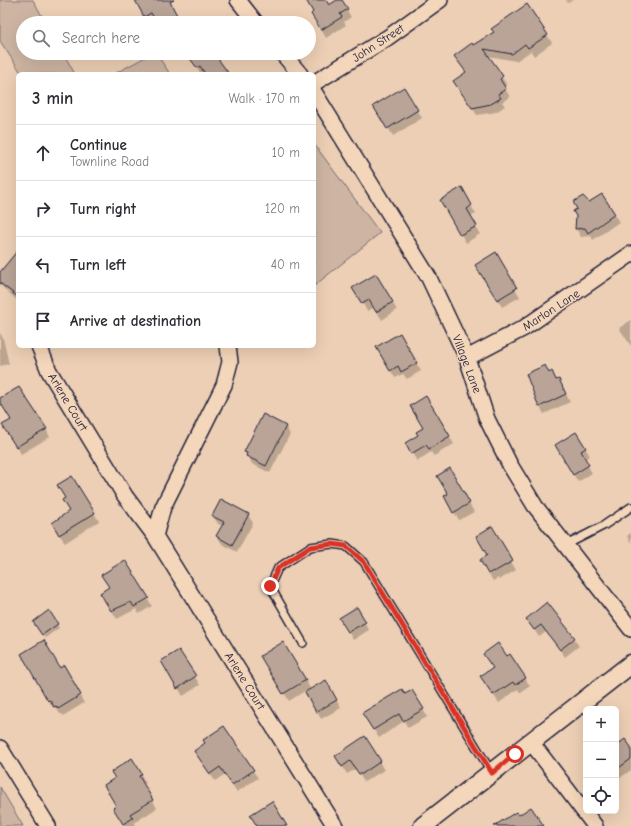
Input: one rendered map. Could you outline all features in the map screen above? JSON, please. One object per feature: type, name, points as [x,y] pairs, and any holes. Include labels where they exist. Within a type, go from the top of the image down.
[{"type":"street","points":[[238,0],[251,16]]},
{"type":"street","name":"John Street","points":[[316,82],[387,38],[440,0]]},
{"type":"street","points":[[288,60],[298,72]]},
{"type":"street","name":"Village Lane","points":[[316,95],[429,278],[466,358],[487,419],[510,465],[535,506],[631,629]]},
{"type":"street","name":"Marlon Lane","points":[[466,358],[524,328],[631,254]]},
{"type":"street","name":"Arlene Court","points":[[40,348],[53,378],[126,496],[155,536],[335,826]]},
{"type":"street","points":[[155,536],[163,507],[224,385],[230,362],[228,348]]},
{"type":"street","points":[[423,826],[631,664]]},
{"type":"street","points":[[531,742],[594,826]]},
{"type":"street","points":[[0,748],[48,826]]},
{"type":"lane","points":[[566,545],[603,526],[631,506]]},
{"type":"lane","points":[[303,644],[270,586],[278,568],[310,547],[332,544],[346,546],[364,562],[492,773]]},
{"type":"shaded area","points":[[0,0],[33,0],[42,16],[16,16],[16,60],[67,60],[74,72],[21,72],[0,41]]},
{"type":"shaded area","points":[[140,60],[161,60],[169,72],[118,72]]},
{"type":"shaded area","points":[[316,147],[380,233],[316,284]]},
{"type":"shaded area","points":[[0,787],[23,826],[0,826]]},
{"type":"building","points":[[135,0],[174,0],[170,2],[177,16],[153,16],[151,13],[143,16]]},
{"type":"building","points":[[306,0],[326,0],[329,5],[337,0],[342,0],[348,9],[340,14],[342,17],[321,30],[316,22],[316,16],[312,16],[311,14],[313,12]]},
{"type":"building","points":[[527,4],[548,35],[528,48],[525,44],[512,54],[484,49],[503,76],[500,79],[506,89],[498,94],[501,98],[491,104],[472,108],[453,81],[466,72],[454,56],[472,43],[473,45],[494,32],[491,29]]},
{"type":"building","points":[[191,60],[219,60],[228,72],[204,72],[200,66],[197,68]]},
{"type":"building","points":[[404,87],[418,110],[387,129],[373,106]]},
{"type":"building","points":[[462,187],[472,205],[467,209],[477,226],[460,235],[440,200]]},
{"type":"building","points":[[602,194],[615,214],[588,233],[585,228],[575,229],[576,216],[573,211],[577,209],[573,202],[583,196],[589,202]]},
{"type":"building","points":[[16,252],[16,295],[0,283],[0,272]]},
{"type":"building","points":[[496,252],[517,288],[497,300],[475,265]]},
{"type":"building","points":[[376,274],[393,302],[376,312],[369,300],[362,304],[352,288]]},
{"type":"building","points":[[400,333],[417,363],[401,372],[398,366],[390,371],[376,347]]},
{"type":"building","points":[[545,365],[549,373],[552,371],[556,380],[559,379],[566,394],[539,407],[526,374]]},
{"type":"building","points":[[19,387],[47,429],[16,447],[2,425],[11,420],[0,402],[0,398]]},
{"type":"building","points":[[426,396],[450,436],[429,449],[426,445],[411,454],[405,443],[418,435],[416,432],[423,428],[410,406]]},
{"type":"building","points":[[263,414],[286,426],[266,466],[246,456],[247,453],[244,452]]},
{"type":"building","points":[[576,432],[586,448],[581,451],[589,465],[573,475],[555,445]]},
{"type":"building","points":[[450,468],[470,503],[453,513],[444,496],[448,494],[437,476]]},
{"type":"building","points":[[72,476],[95,513],[59,535],[52,523],[69,511],[62,500],[65,498],[57,485]]},
{"type":"building","points":[[221,499],[249,514],[232,545],[216,536],[224,522],[212,516]]},
{"type":"building","points":[[492,526],[513,561],[488,574],[480,560],[487,555],[476,536]]},
{"type":"building","points":[[125,560],[149,598],[134,607],[131,602],[111,611],[100,593],[109,587],[101,575]]},
{"type":"building","points":[[547,602],[575,638],[560,650],[541,625],[534,630],[526,619]]},
{"type":"building","points":[[357,607],[366,622],[348,632],[339,618]]},
{"type":"building","points":[[49,610],[58,624],[42,635],[33,622]]},
{"type":"building","points":[[44,640],[60,668],[64,665],[81,695],[58,709],[56,706],[54,707],[50,700],[48,701],[21,654]]},
{"type":"building","points":[[283,642],[306,680],[283,694],[260,656]]},
{"type":"building","points":[[498,643],[507,656],[510,654],[526,678],[515,685],[513,682],[493,695],[480,676],[493,668],[483,654]]},
{"type":"building","points":[[179,650],[196,676],[177,689],[161,661]]},
{"type":"building","points":[[326,680],[337,700],[316,712],[305,692]]},
{"type":"building","points":[[402,689],[405,694],[412,690],[424,709],[403,721],[399,714],[373,730],[362,713]]},
{"type":"building","points":[[224,726],[254,770],[232,785],[220,767],[210,774],[194,751],[205,743],[203,740]]},
{"type":"building","points":[[365,736],[381,761],[362,774],[359,774],[350,761],[342,767],[335,756]]},
{"type":"building","points":[[625,739],[631,747],[631,759],[619,768],[619,744]]},
{"type":"building","points":[[132,758],[142,774],[139,776],[153,800],[130,814],[133,818],[123,824],[113,808],[116,806],[104,785],[115,778],[111,772]]},
{"type":"building","points":[[272,801],[287,826],[257,826],[250,815]]},
{"type":"building","points":[[531,807],[544,826],[494,826],[516,812],[519,815]]},
{"type":"route","points":[[270,586],[278,568],[310,547],[332,544],[346,546],[364,562],[492,773],[515,754]]}]
